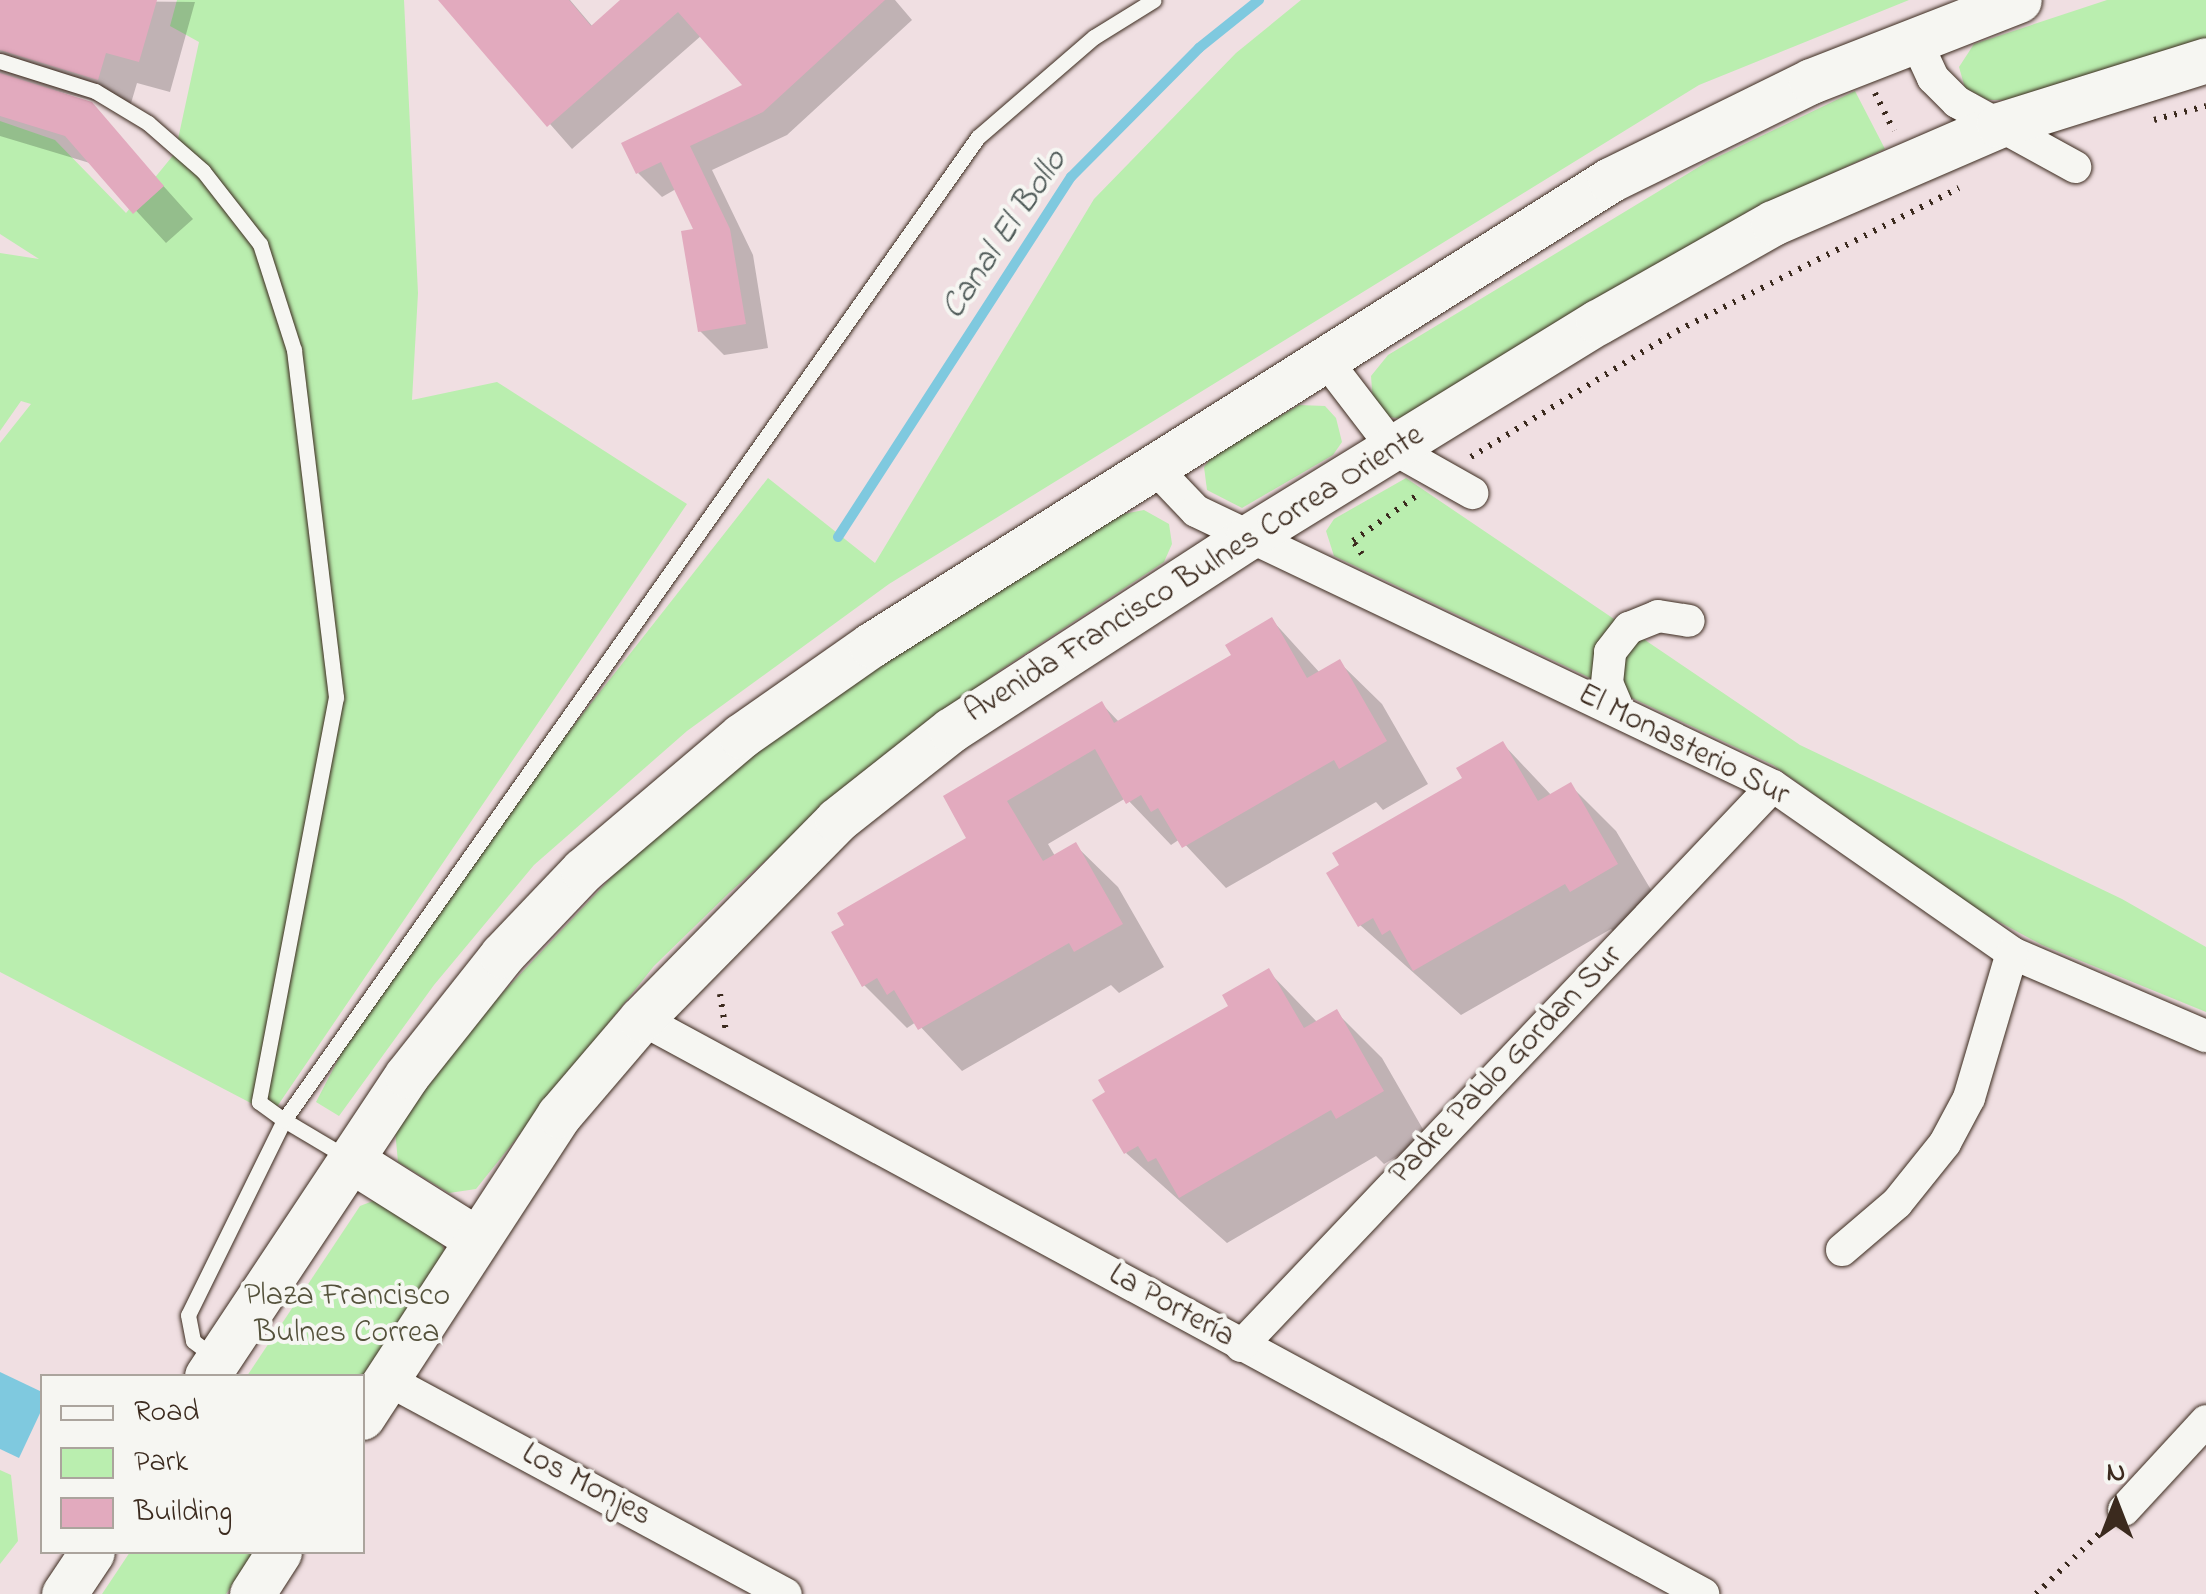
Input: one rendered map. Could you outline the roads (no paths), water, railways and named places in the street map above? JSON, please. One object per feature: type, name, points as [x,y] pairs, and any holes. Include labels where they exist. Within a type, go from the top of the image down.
[{"type":"street","points":[[212,1368],[407,1075],[502,955],[652,810],[741,736],[871,645],[1328,362],[1466,267],[1610,180],[1726,120],[1914,38],[2018,0]]},
{"type":"street","points":[[1914,38],[1933,78],[1957,102],[2075,167]]},
{"type":"street","name":"Avenida Francisco Bulnes Correa Oriente","points":[[365,1412],[475,1238],[560,1115],[641,1019],[837,820],[1076,644],[1758,231],[1999,125],[2206,60]]},
{"type":"street","points":[[1328,362],[1394,449],[1472,494]]},
{"type":"street","name":"El Monasterio Sur","points":[[1155,468],[1196,512],[1773,786],[2012,953],[2206,1036]]},
{"type":"street","points":[[1619,711],[1606,683],[1610,652],[1629,628],[1658,616],[1689,621]]},
{"type":"street","name":"Padre Pablo Gordan Sur","points":[[1241,1346],[1773,786]]},
{"type":"street","points":[[1842,1250],[1897,1203],[1945,1143],[1969,1098],[2012,953]]},
{"type":"street","name":"La Portería","points":[[641,1019],[1702,1594]]},
{"type":"street","points":[[351,1160],[475,1238]]},
{"type":"street","name":"Los Monjes","points":[[386,1379],[786,1594]]},
{"type":"street","points":[[2124,1510],[2206,1422]]},
{"type":"street","points":[[64,1594],[91,1554]]},
{"type":"street","points":[[252,1594],[278,1554]]},
{"type":"lane","points":[[212,1368],[193,1341],[188,1315],[284,1120],[978,137],[1094,37],[1154,0]]},
{"type":"lane","points":[[0,61],[96,91],[148,123],[204,171],[260,244],[294,350],[336,697],[259,1102],[351,1160]]},
{"type":"water","points":[[0,1372],[40,1391],[40,1413],[19,1458],[0,1449]]},
{"type":"waterway","name":"Canal El Bollo","points":[[838,537],[1071,177],[1199,48],[1259,0]]},
{"type":"park label","name":"Plaza Francisco Bulnes Correa","points":[[347,1316]]}]
